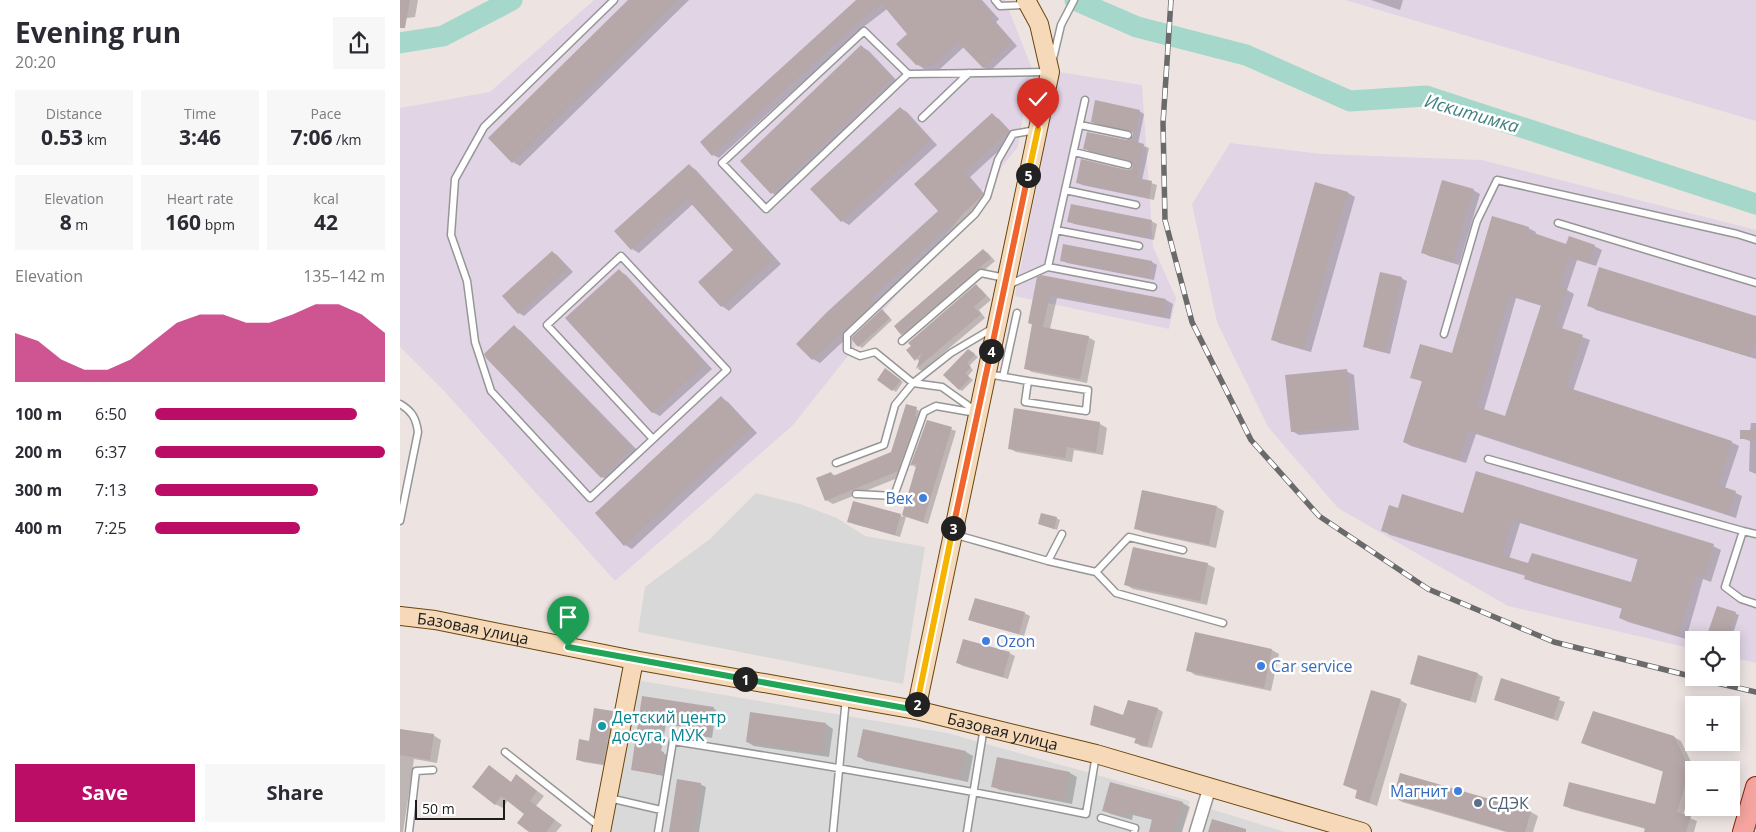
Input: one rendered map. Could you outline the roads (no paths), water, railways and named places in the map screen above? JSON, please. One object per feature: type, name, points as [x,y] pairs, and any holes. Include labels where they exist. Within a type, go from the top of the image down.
[{"type":"main road","points":[[916,710],[978,413],[994,375],[996,326],[1050,72],[1039,24],[1028,2]]},
{"type":"main road","name":"Базовая улица","points":[[400,616],[434,620],[634,660],[916,710],[1096,754],[1362,832]]},
{"type":"main road","points":[[602,830],[634,660]]},
{"type":"main road","points":[[1743,832],[1756,787]]},
{"type":"street","points":[[1196,832],[1210,786]]},
{"type":"lane","points":[[614,0],[484,127],[455,179],[451,235],[466,281],[475,342],[491,391],[590,498],[727,370],[621,256],[546,325],[653,439]]},
{"type":"lane","points":[[995,0],[1000,6],[1028,2]]},
{"type":"lane","points":[[908,74],[864,31],[722,163],[766,209],[908,74],[1050,72],[1061,26],[1074,0]]},
{"type":"lane","points":[[922,118],[969,73]]},
{"type":"lane","points":[[1048,267],[1085,100]]},
{"type":"lane","points":[[1080,125],[1128,135]]},
{"type":"lane","points":[[978,413],[942,387],[913,383],[875,352],[860,356],[847,350],[847,335],[975,214],[987,197],[998,160],[1013,134],[1038,129]]},
{"type":"lane","points":[[1074,152],[1128,164]]},
{"type":"lane","points":[[1444,334],[1477,221],[1497,180],[1737,234],[1756,240]]},
{"type":"lane","points":[[1065,190],[1136,205]]},
{"type":"lane","points":[[1558,223],[1756,283]]},
{"type":"lane","points":[[1056,230],[1139,246]]},
{"type":"lane","points":[[902,341],[981,273],[1005,282],[1048,267],[1154,287]]},
{"type":"lane","points":[[1017,313],[994,375],[1088,390],[1086,410],[1025,402],[1028,381]]},
{"type":"lane","points":[[836,463],[884,445],[895,405],[913,383],[952,353],[996,326]]},
{"type":"lane","points":[[400,404],[411,412],[418,432],[400,521]]},
{"type":"lane","points":[[856,494],[894,496],[924,412],[936,406],[978,413]]},
{"type":"lane","points":[[1488,459],[1756,534]]},
{"type":"lane","points":[[1743,531],[1726,587],[1741,598],[1756,604]]},
{"type":"lane","points":[[952,534],[1048,561],[1096,572],[1116,593],[1223,623]]},
{"type":"lane","points":[[1048,561],[1062,534]]},
{"type":"lane","points":[[1096,572],[1129,537],[1183,550]]},
{"type":"lane","points":[[833,832],[846,697]]},
{"type":"lane","points":[[967,832],[985,726]]},
{"type":"lane","points":[[658,832],[674,741],[839,767],[1086,814],[1096,754]]},
{"type":"lane","points":[[505,752],[602,830]]},
{"type":"lane","points":[[409,832],[416,771],[434,770]]},
{"type":"lane","points":[[608,798],[662,810]]},
{"type":"lane","points":[[1101,818],[1135,828],[1134,832]]},
{"type":"waterway","points":[[400,43],[443,36],[512,0]]},
{"type":"waterway","name":"Искитимка","points":[[1075,0],[1137,27],[1246,55],[1350,101],[1426,96],[1756,204]]},
{"type":"tram line","points":[[1754,832],[1756,825]]},
{"type":"railway","points":[[1171,0],[1163,123],[1165,220],[1192,322],[1251,440],[1319,516],[1428,589],[1554,642],[1685,675]]},
{"type":"railway","points":[[1730,686],[1756,692]]},
{"type":"place","name":"Век","points":[[923,498]]},
{"type":"place","name":"Ozon","points":[[986,641]]},
{"type":"place","name":"Car service","points":[[1261,666]]},
{"type":"place","name":"Детский центр досуга, МУК","points":[[602,726]]},
{"type":"place","name":"Магнит","points":[[1458,791]]},
{"type":"place","name":"СДЭК","points":[[1478,803]]}]
